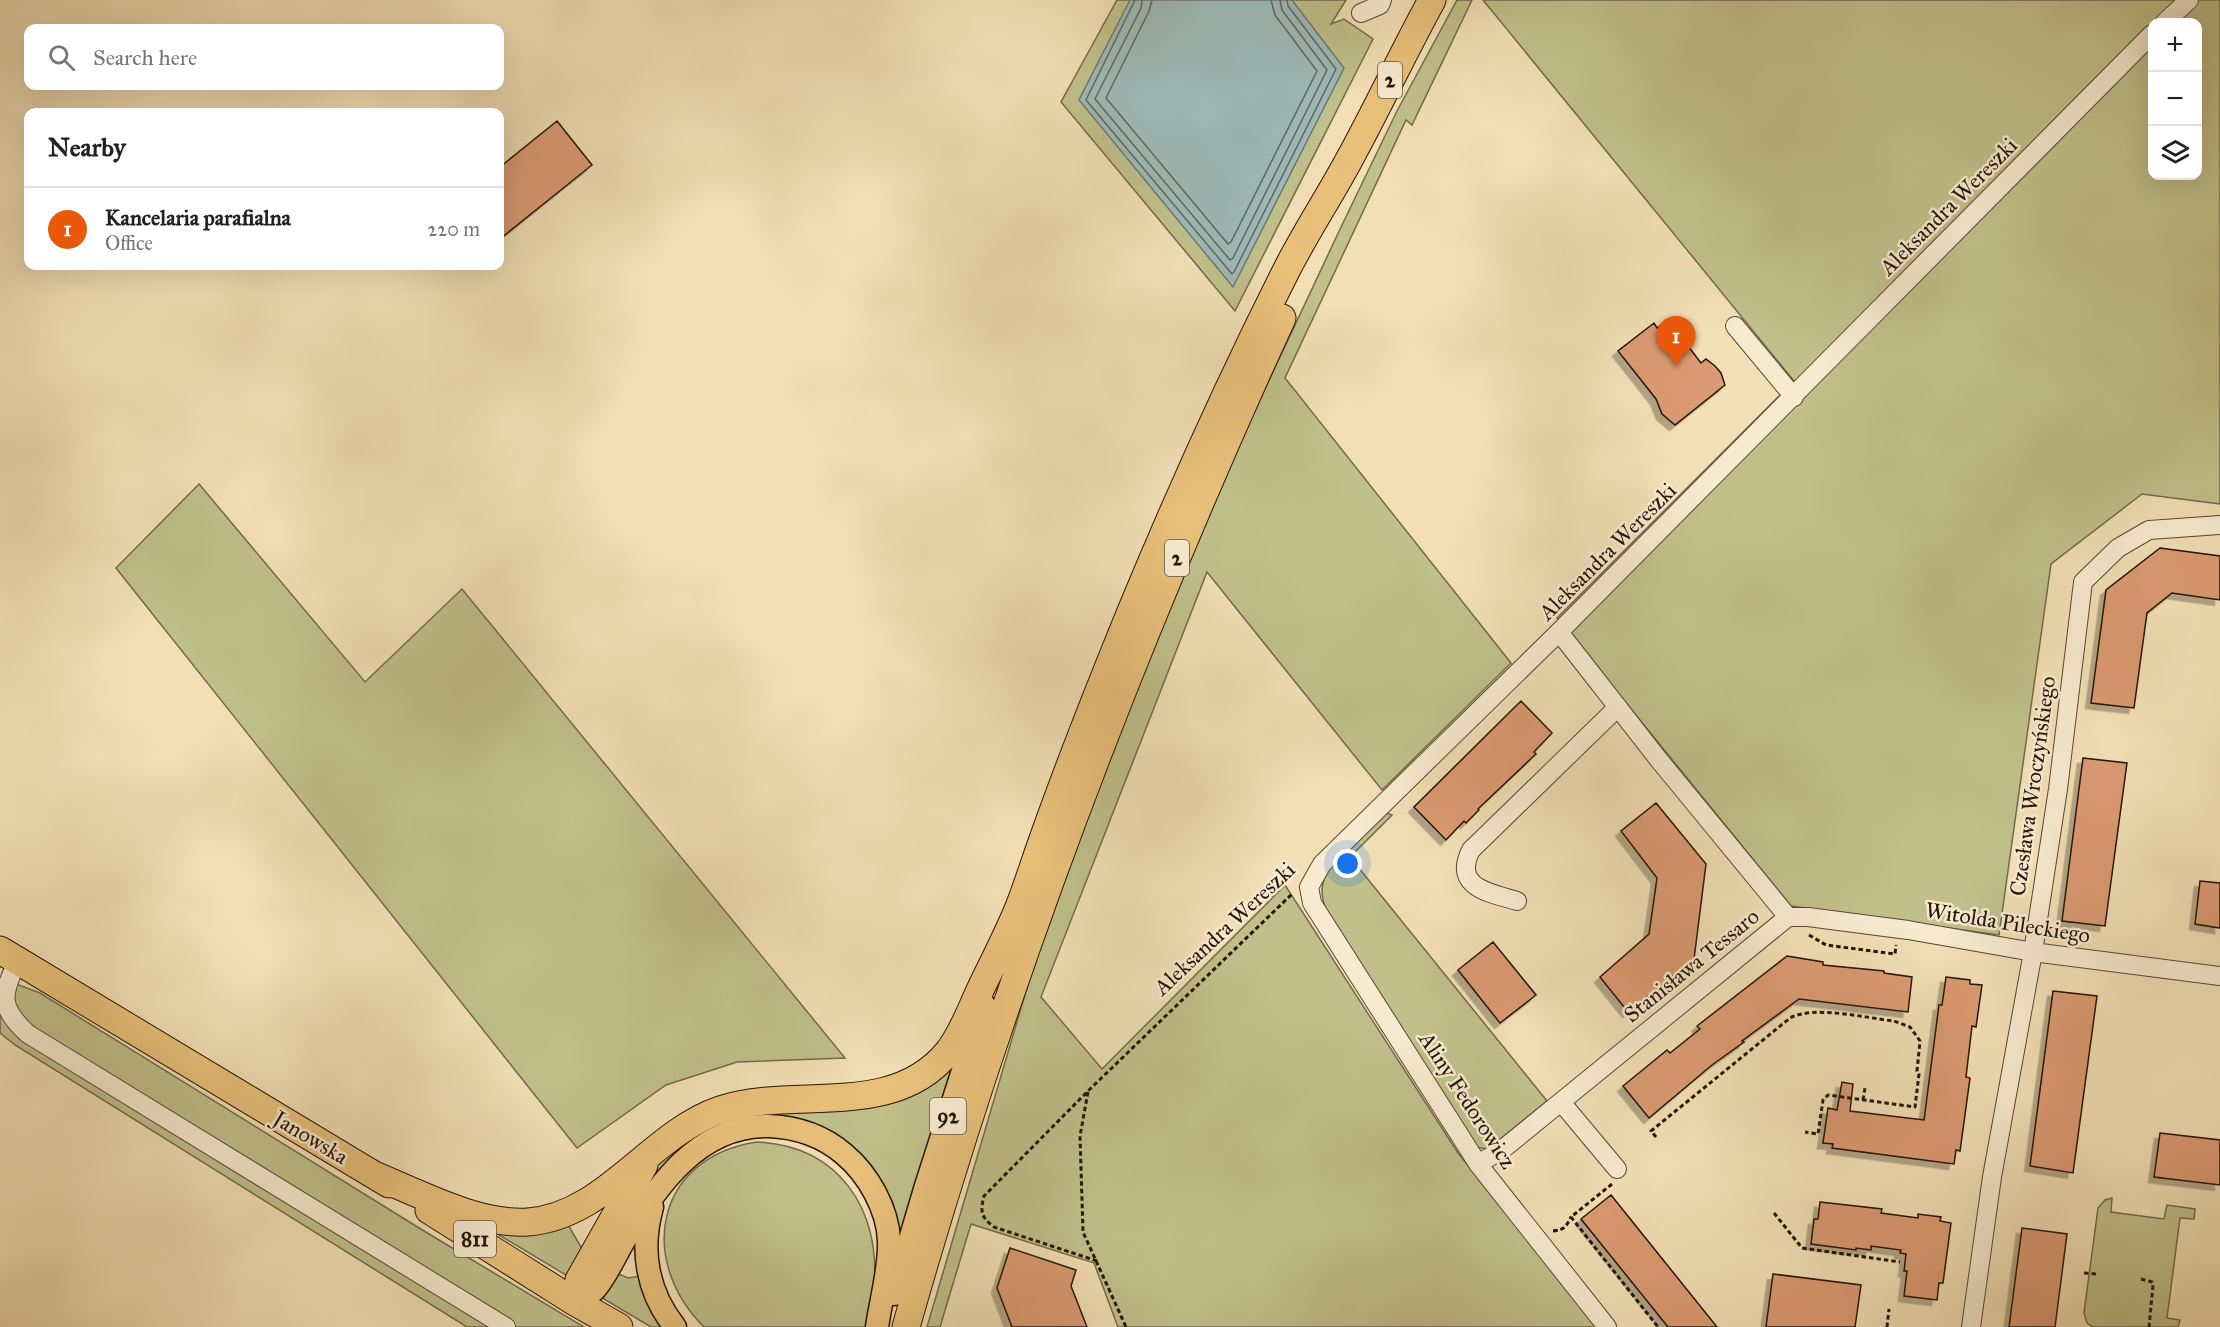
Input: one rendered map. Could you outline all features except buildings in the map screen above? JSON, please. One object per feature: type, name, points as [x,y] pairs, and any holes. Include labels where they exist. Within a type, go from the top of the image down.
[{"type":"highway","name":"2","points":[[1019,908],[1045,834],[1134,605],[1221,405],[1290,262],[1349,160],[1432,0]]},
{"type":"highway","name":"2","points":[[906,1327],[993,1046],[1048,885],[1087,781],[1176,562],[1303,273],[1349,160]]},
{"type":"highway","points":[[374,1175],[488,1219],[527,1222],[554,1217],[586,1202],[689,1124],[716,1111],[758,1101],[839,1098],[889,1090],[918,1077],[946,1054],[957,1038],[1019,908]]},
{"type":"highway","name":"Janowska","points":[[9,956],[374,1175],[575,1302],[619,1327]]},
{"type":"highway","points":[[575,1302],[579,1280],[648,1156]]},
{"type":"main road","name":"92","points":[[884,1327],[947,1120],[1019,908]]},
{"type":"main road","points":[[575,1302],[594,1290],[637,1218],[671,1172],[687,1157],[712,1139],[727,1133],[760,1126],[774,1126],[799,1130],[825,1141],[850,1159],[874,1190],[889,1240],[877,1327]]},
{"type":"main road","points":[[655,1194],[646,1233],[646,1262],[653,1290],[663,1311],[675,1327]]},
{"type":"street","points":[[1361,13],[1380,5],[1382,0]]},
{"type":"street","points":[[2170,18],[2190,0]]},
{"type":"street","name":"Aleksandra Wereszki","points":[[1309,887],[1322,864],[1559,633],[2148,38]]},
{"type":"street","points":[[1735,326],[1794,397]]},
{"type":"street","name":"Czesława Wroczyńskiego","points":[[1971,1327],[1992,1178],[2033,952],[2058,789],[2083,582],[2118,548],[2149,530],[2220,525]]},
{"type":"street","name":"Stanisława Tessaro","points":[[1478,1164],[1503,1149],[1788,917],[1559,633]]},
{"type":"street","points":[[1517,901],[1483,892],[1475,886],[1468,876],[1466,867],[1472,850],[1618,707]]},
{"type":"street","name":"Aliny Fedorowicz","points":[[1309,887],[1312,903],[1478,1164],[1607,1327]]},
{"type":"street","name":"Witolda Pileckiego","points":[[1788,917],[1808,917],[1898,929],[2033,952],[2220,976]]},
{"type":"street","points":[[9,956],[2,995],[4,1007],[10,1020],[28,1034],[506,1327]]},
{"type":"street","points":[[1561,1102],[1615,1176]]},
{"type":"path","name":"Aleksandra Wereszki","points":[[1097,1260],[994,1227],[984,1219],[980,1210],[984,1196],[1089,1090],[1299,887],[1309,887]]},
{"type":"path","points":[[1806,931],[1816,941],[1826,945],[1895,954],[1898,929]]},
{"type":"path","points":[[1656,1137],[1651,1131],[1790,1018],[1805,1012],[1894,1022],[1910,1027],[1918,1036],[1920,1047],[1915,1107],[1826,1096],[1823,1100],[1818,1134],[1805,1132]]},
{"type":"path","points":[[1863,1100],[1865,1088]]},
{"type":"path","points":[[1089,1090],[1080,1136],[1083,1232],[1126,1327]]},
{"type":"path","points":[[1551,1231],[1562,1230],[1566,1227],[1571,1217],[1615,1176]]},
{"type":"path","points":[[1774,1213],[1802,1248],[1900,1262]]},
{"type":"path","points":[[1571,1217],[1658,1327]]},
{"type":"path","points":[[2084,1273],[2096,1274]]},
{"type":"path","points":[[2141,1279],[2152,1282],[2153,1285],[2149,1327]]},
{"type":"path","points":[[1887,1327],[1889,1309]]},
{"type":"green space","points":[[1117,0],[1346,0],[1331,24],[1344,19],[1373,39],[1235,311],[1061,102]]},
{"type":"green space","points":[[1457,0],[1472,0],[1412,125],[1406,120],[1285,378],[1511,663],[1382,790],[1207,572],[1041,997],[1102,1069],[1285,885],[1458,1153],[1597,1327],[1118,1327],[1094,1263],[971,1224],[940,1327],[927,1327],[1044,930],[1140,668],[1240,442],[1342,225],[1397,111]]},
{"type":"green space","points":[[1483,0],[2220,0],[2220,504],[2142,494],[2051,564],[1999,935],[1791,906],[1557,618],[1794,381]]},
{"type":"green space","points":[[199,484],[365,682],[462,589],[845,1058],[737,1062],[666,1085],[577,1148],[116,568]]},
{"type":"green space","points":[[1384,812],[1392,815],[1350,857],[1547,1101],[1488,1149],[1475,1147],[1339,934],[1324,902],[1322,891],[1324,880],[1336,858]]},
{"type":"green space","points":[[0,978],[40,993],[424,1231],[584,1327],[467,1327],[15,1045],[0,1033]]},
{"type":"green space","points":[[959,1055],[901,1241],[894,1209],[886,1191],[765,1117],[644,1194],[657,1164],[685,1136],[790,1108]]},
{"type":"green space","points":[[757,1142],[786,1146],[810,1155],[831,1169],[848,1186],[861,1207],[870,1232],[874,1258],[872,1302],[865,1327],[704,1327],[683,1300],[669,1272],[664,1243],[667,1215],[678,1189],[697,1168],[723,1151]]},
{"type":"green space","points":[[2112,1198],[2111,1212],[2164,1219],[2167,1205],[2195,1209],[2194,1219],[2180,1218],[2167,1318],[2180,1320],[2178,1327],[2093,1327],[2087,1323],[2084,1313],[2098,1208],[2105,1200]]},
{"type":"green space","points":[[567,1223],[585,1254],[571,1278],[494,1232]]},
{"type":"green space","points":[[614,1272],[628,1278],[640,1276],[663,1327],[651,1327],[599,1296]]},
{"type":"water","points":[[1130,0],[1292,0],[1344,68],[1233,287],[1079,100]]},
{"type":"place","name":"Kancelaria parafialna","points":[[1676,366]]}]
